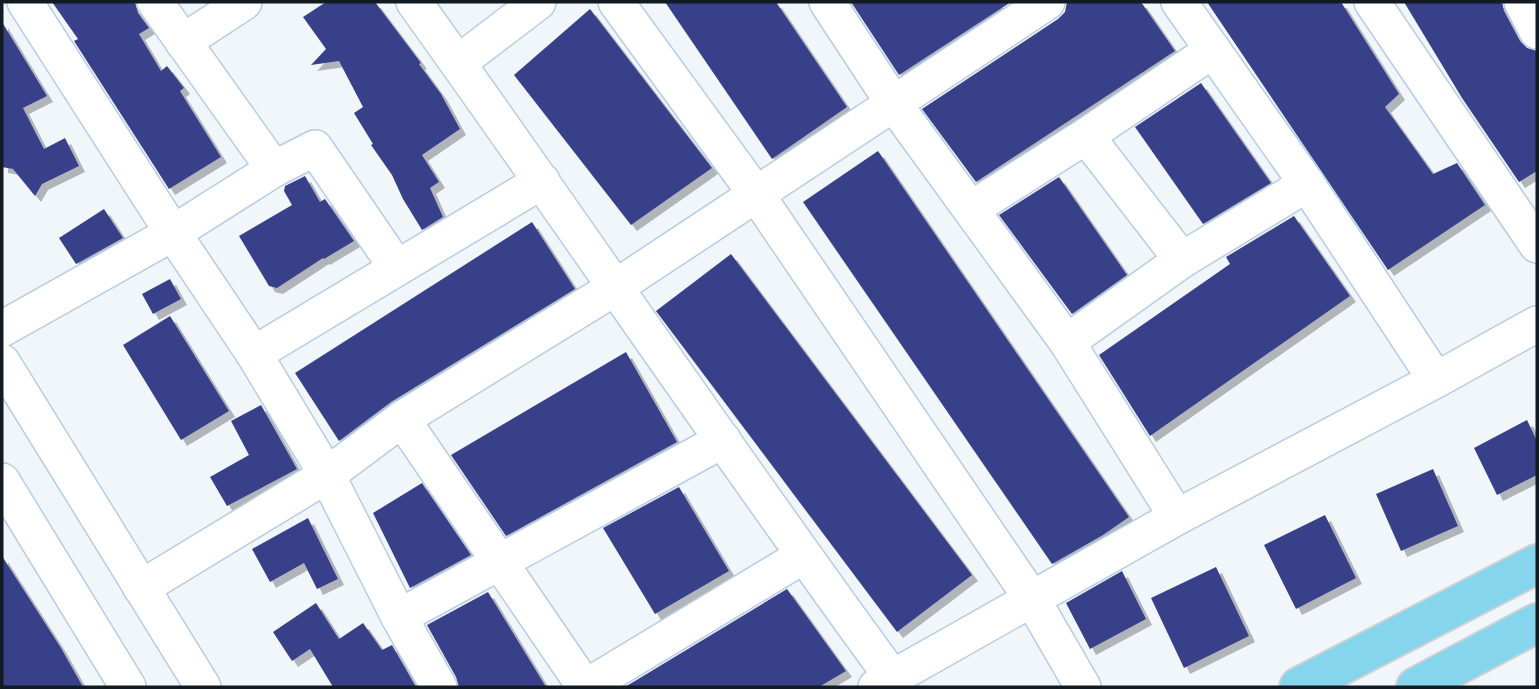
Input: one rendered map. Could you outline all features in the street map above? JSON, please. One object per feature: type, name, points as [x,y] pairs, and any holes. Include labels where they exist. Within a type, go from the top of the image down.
[{"type":"main road","points":[[1300,687],[1537,564]]},
{"type":"main road","points":[[1416,687],[1537,623]]},
{"type":"street","points":[[2,16],[25,2],[254,354],[327,475],[399,617],[439,687]]},
{"type":"street","points":[[155,2],[274,169]]},
{"type":"street","points":[[183,42],[244,2]]},
{"type":"street","points":[[414,2],[723,440],[803,556],[884,682],[1177,517],[1437,380],[1537,324]]},
{"type":"street","points":[[458,63],[538,2]]},
{"type":"street","points":[[615,2],[757,194],[1032,599],[1083,687]]},
{"type":"street","points":[[827,2],[894,104],[1067,342],[1177,517]]},
{"type":"street","points":[[141,588],[327,475],[402,419],[616,287],[1047,2]]},
{"type":"street","points":[[1179,2],[1307,184],[1437,380]]},
{"type":"street","points":[[1372,2],[1533,229]]},
{"type":"street","points":[[971,209],[1086,136],[1213,50]]},
{"type":"street","points":[[1086,136],[1182,260]]},
{"type":"street","points":[[2,329],[173,233],[274,169],[315,148],[397,268]]},
{"type":"street","points":[[254,354],[542,181]]},
{"type":"street","points":[[1067,342],[1182,260],[1307,184]]},
{"type":"street","points":[[2,362],[203,687]]},
{"type":"street","points":[[402,419],[586,687],[803,556]]},
{"type":"street","points":[[399,617],[723,440]]},
{"type":"street","points":[[2,481],[128,687]]},
{"type":"building","points":[[52,2],[135,2],[138,13],[149,28],[139,34],[161,71],[167,66],[184,88],[180,91],[221,157],[169,189],[74,41],[78,39]]},
{"type":"building","points":[[326,2],[375,2],[421,63],[419,64],[441,94],[460,129],[422,155],[439,182],[430,188],[443,217],[422,230],[354,113],[363,107],[339,61],[311,65],[326,49],[303,17]]},
{"type":"building","points":[[665,2],[776,2],[847,107],[772,159]]},
{"type":"building","points":[[851,2],[1011,2],[899,75]]},
{"type":"building","points":[[1067,2],[1141,2],[1175,51],[976,182],[922,109],[1058,19],[1065,12]]},
{"type":"building","points":[[1207,2],[1341,2],[1399,94],[1385,107],[1433,174],[1457,163],[1485,205],[1388,270]]},
{"type":"building","points":[[1404,2],[1502,2],[1520,41],[1527,48],[1537,51],[1537,171],[1519,182],[1462,98]]},
{"type":"building","points":[[590,9],[712,168],[631,225],[514,75]]},
{"type":"building","points":[[2,22],[47,96],[23,108],[44,149],[65,138],[79,166],[42,184],[35,196],[13,169],[2,167]]},
{"type":"building","points":[[1201,83],[1271,183],[1203,224],[1135,127]]},
{"type":"building","points":[[878,151],[1129,517],[1052,564],[803,202]]},
{"type":"building","points":[[305,176],[320,202],[325,199],[354,241],[277,288],[269,286],[239,236],[292,205],[284,191],[285,186]]},
{"type":"building","points":[[1059,177],[1127,275],[1072,314],[999,215]]},
{"type":"building","points":[[104,209],[123,238],[76,264],[59,238]]},
{"type":"building","points":[[1294,216],[1350,296],[1150,436],[1099,355],[1230,264],[1226,257]]},
{"type":"building","points":[[532,222],[575,289],[391,402],[339,441],[295,373]]},
{"type":"building","points":[[731,254],[972,575],[897,632],[656,311]]},
{"type":"building","points":[[170,279],[181,299],[153,314],[142,294]]},
{"type":"building","points":[[170,316],[229,411],[181,440],[123,345]]},
{"type":"building","points":[[626,352],[677,442],[506,536],[451,455]]},
{"type":"building","points":[[261,405],[297,469],[227,506],[210,477],[249,455],[231,421]]},
{"type":"building","points":[[1527,420],[1537,441],[1537,475],[1497,495],[1474,448]]},
{"type":"building","points":[[1433,469],[1458,526],[1401,551],[1376,494]]},
{"type":"building","points":[[422,483],[471,555],[410,588],[373,513]]},
{"type":"building","points":[[679,487],[729,571],[655,614],[603,528]]},
{"type":"building","points":[[1325,515],[1356,578],[1296,609],[1264,545]]},
{"type":"building","points":[[308,518],[338,579],[317,589],[304,563],[270,582],[252,549]]},
{"type":"building","points":[[2,556],[61,648],[83,687],[2,687]]},
{"type":"building","points":[[1216,567],[1249,636],[1184,668],[1151,598]]},
{"type":"building","points":[[1122,571],[1146,619],[1090,649],[1066,603]]},
{"type":"building","points":[[787,589],[846,671],[819,687],[625,687]]},
{"type":"building","points":[[488,592],[546,687],[459,687],[427,625]]},
{"type":"building","points":[[316,603],[339,639],[363,623],[382,650],[392,645],[416,687],[333,687],[310,649],[292,661],[273,632]]}]
